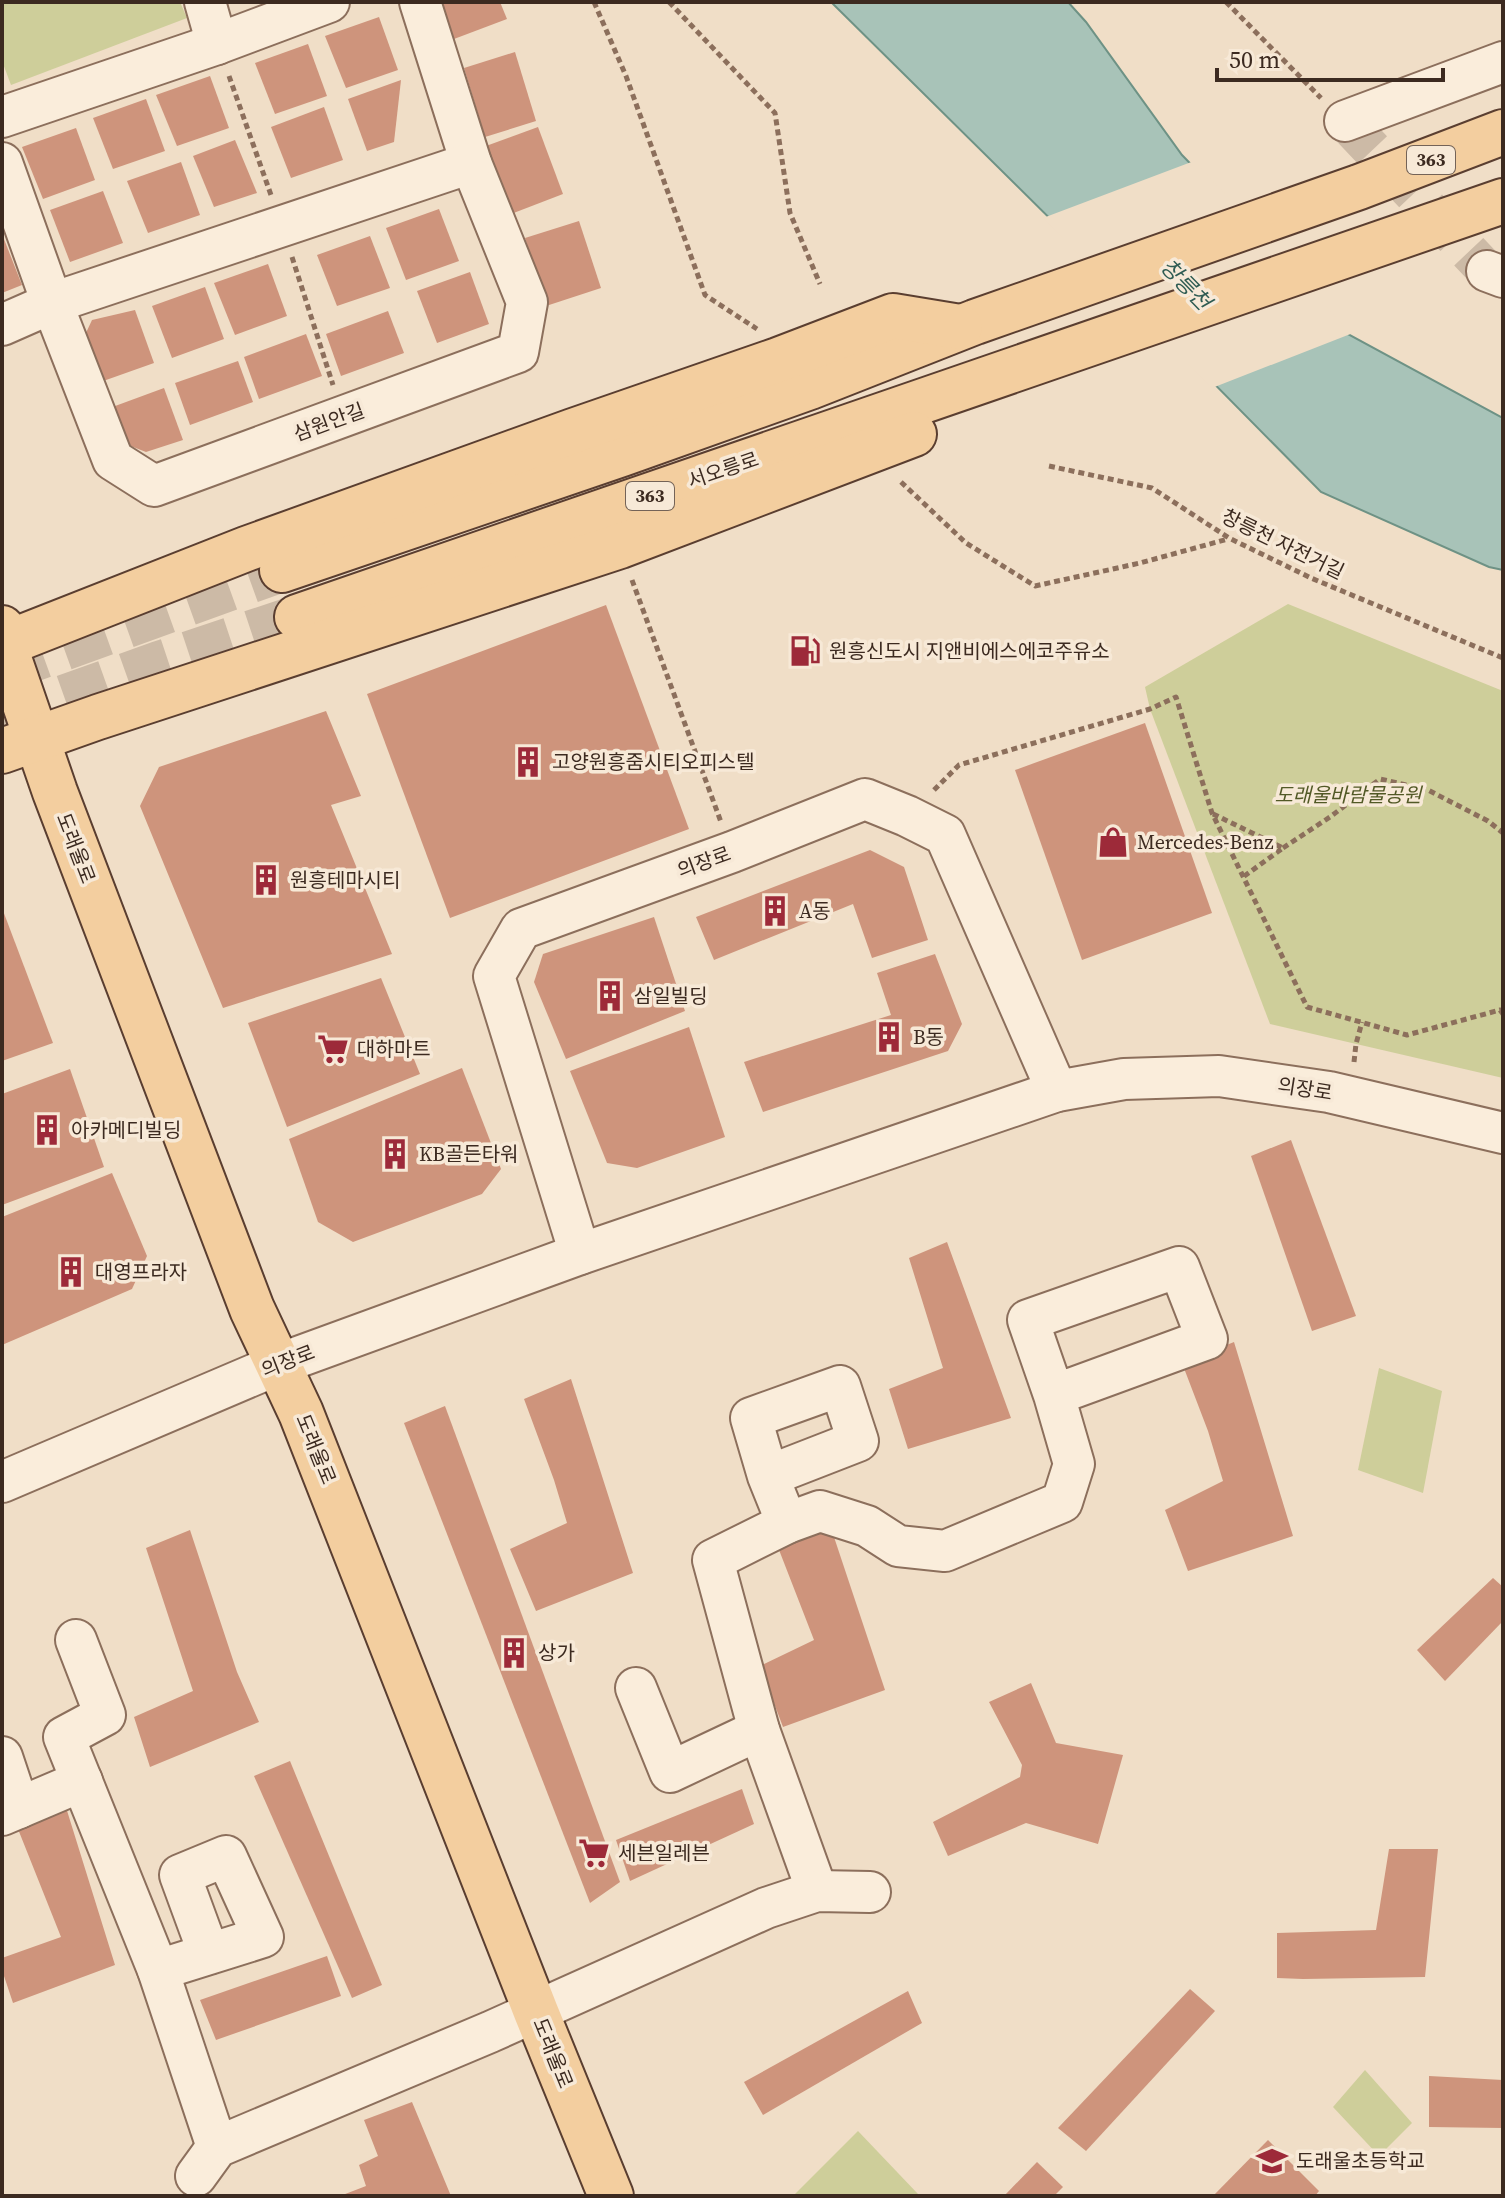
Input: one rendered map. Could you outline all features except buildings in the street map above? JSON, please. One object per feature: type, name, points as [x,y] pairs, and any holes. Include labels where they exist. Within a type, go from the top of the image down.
[{"type":"main road","name":"363","points":[[282,570],[810,387],[969,325],[1359,187],[1503,132]]},
{"type":"main road","name":"363","points":[[1007,374],[1503,201]]},
{"type":"main road","points":[[3,639],[893,316],[969,325]]},
{"type":"main road","points":[[20,730],[620,546],[943,423],[1007,374]]},
{"type":"main road","name":"서오릉로","points":[[297,617],[1007,374]]},
{"type":"main road","name":"도래울로","points":[[3,639],[20,730],[246,1294],[307,1427],[611,2196]]},
{"type":"street","points":[[205,2],[217,44]]},
{"type":"street","points":[[2,117],[217,44],[329,2]]},
{"type":"street","name":"삼원안길","points":[[2,163],[113,460],[154,486],[518,352],[527,302],[471,163],[420,2]]},
{"type":"street","points":[[1345,121],[1503,62]]},
{"type":"street","points":[[2,325],[52,303],[471,163]]},
{"type":"street","name":"의장로","points":[[580,1254],[494,976],[521,929],[732,852],[865,799],[945,835],[1057,1091]]},
{"type":"street","name":"의장로","points":[[2,1482],[279,1364],[580,1254],[1057,1091],[1124,1079],[1219,1076],[1329,1092],[1503,1133]]},
{"type":"street","points":[[817,1891],[759,1730],[713,1560],[787,1523],[820,1511],[867,1526],[898,1546],[945,1551],[1062,1502],[1074,1464],[1054,1395]]},
{"type":"street","points":[[768,1476],[787,1523]]},
{"type":"street","points":[[76,1640],[105,1715],[64,1737],[158,1970],[207,2162],[766,1908],[817,1891],[870,1892]]},
{"type":"street","points":[[636,1688],[670,1772],[759,1730]]},
{"type":"street","points":[[2,1757],[11,1812],[82,1781]]},
{"type":"street","points":[[158,1970],[209,1954]]},
{"type":"path","points":[[594,2],[626,76],[705,295],[763,333]]},
{"type":"path","points":[[669,2],[775,113],[790,213],[820,284]]},
{"type":"path","points":[[1226,2],[1345,121]]},
{"type":"path","name":"창릉천 자전거길","points":[[1049,466],[1152,488],[1229,538],[1311,578],[1503,658]]},
{"type":"path","points":[[901,482],[966,543],[1035,586],[1140,563],[1229,538]]},
{"type":"path","points":[[631,577],[721,823]]},
{"type":"path","points":[[933,791],[959,765],[1150,709],[1176,697],[1212,813],[1307,1007],[1407,1035],[1502,1011]]},
{"type":"path","points":[[1243,877],[1380,779],[1428,790],[1488,821],[1503,833]]},
{"type":"path","points":[[1212,813],[1283,848]]},
{"type":"path","points":[[1354,1062],[1362,1022]]},
{"type":"green space","points":[[2,2],[180,2],[187,18],[11,85],[2,61]]},
{"type":"green space","name":"도래울바람물공원","points":[[1288,604],[1503,691],[1503,1078],[1270,1024],[1150,709],[1145,687]]},
{"type":"green space","points":[[1379,1368],[1442,1391],[1423,1493],[1358,1470]]},
{"type":"green space","points":[[1365,2070],[1412,2123],[1379,2156],[1333,2107]]},
{"type":"green space","points":[[858,2131],[918,2194],[916,2196],[793,2196]]},
{"type":"water","name":"창릉천","points":[[831,2],[1068,2],[1086,22],[1182,155],[1344,332],[1503,418],[1503,570],[1489,567],[1321,492]]},
{"type":"pier","points":[[1194,161],[1346,329],[1353,333],[1212,388],[1043,218]]},
{"type":"tunnel","points":[[1345,121],[1487,271]]},
{"type":"tunnel","points":[[2,671],[282,570]]},
{"type":"tunnel","points":[[2,719],[297,617]]},
{"type":"place","name":"원흥신도시 지앤비에스에코주유소","points":[[805,651]]},
{"type":"place","name":"고양원흥줌시티오피스텔","points":[[528,762]]},
{"type":"place","name":"Mercedes-Benz","points":[[1113,842]]},
{"type":"place","name":"원흥테마시티","points":[[266,880]]},
{"type":"place","name":"A동","points":[[775,911]]},
{"type":"place","name":"삼일빌딩","points":[[610,996]]},
{"type":"place","name":"B동","points":[[889,1037]]},
{"type":"place","name":"대하마트","points":[[333,1049]]},
{"type":"place","name":"아카메디빌딩","points":[[47,1130]]},
{"type":"place","name":"KB골든타워","points":[[395,1154]]},
{"type":"place","name":"대영프라자","points":[[71,1272]]},
{"type":"place","name":"상가","points":[[514,1653]]},
{"type":"place","name":"세븐일레븐","points":[[594,1853]]},
{"type":"place","name":"도래울초등학교","points":[[1272,2161]]}]
